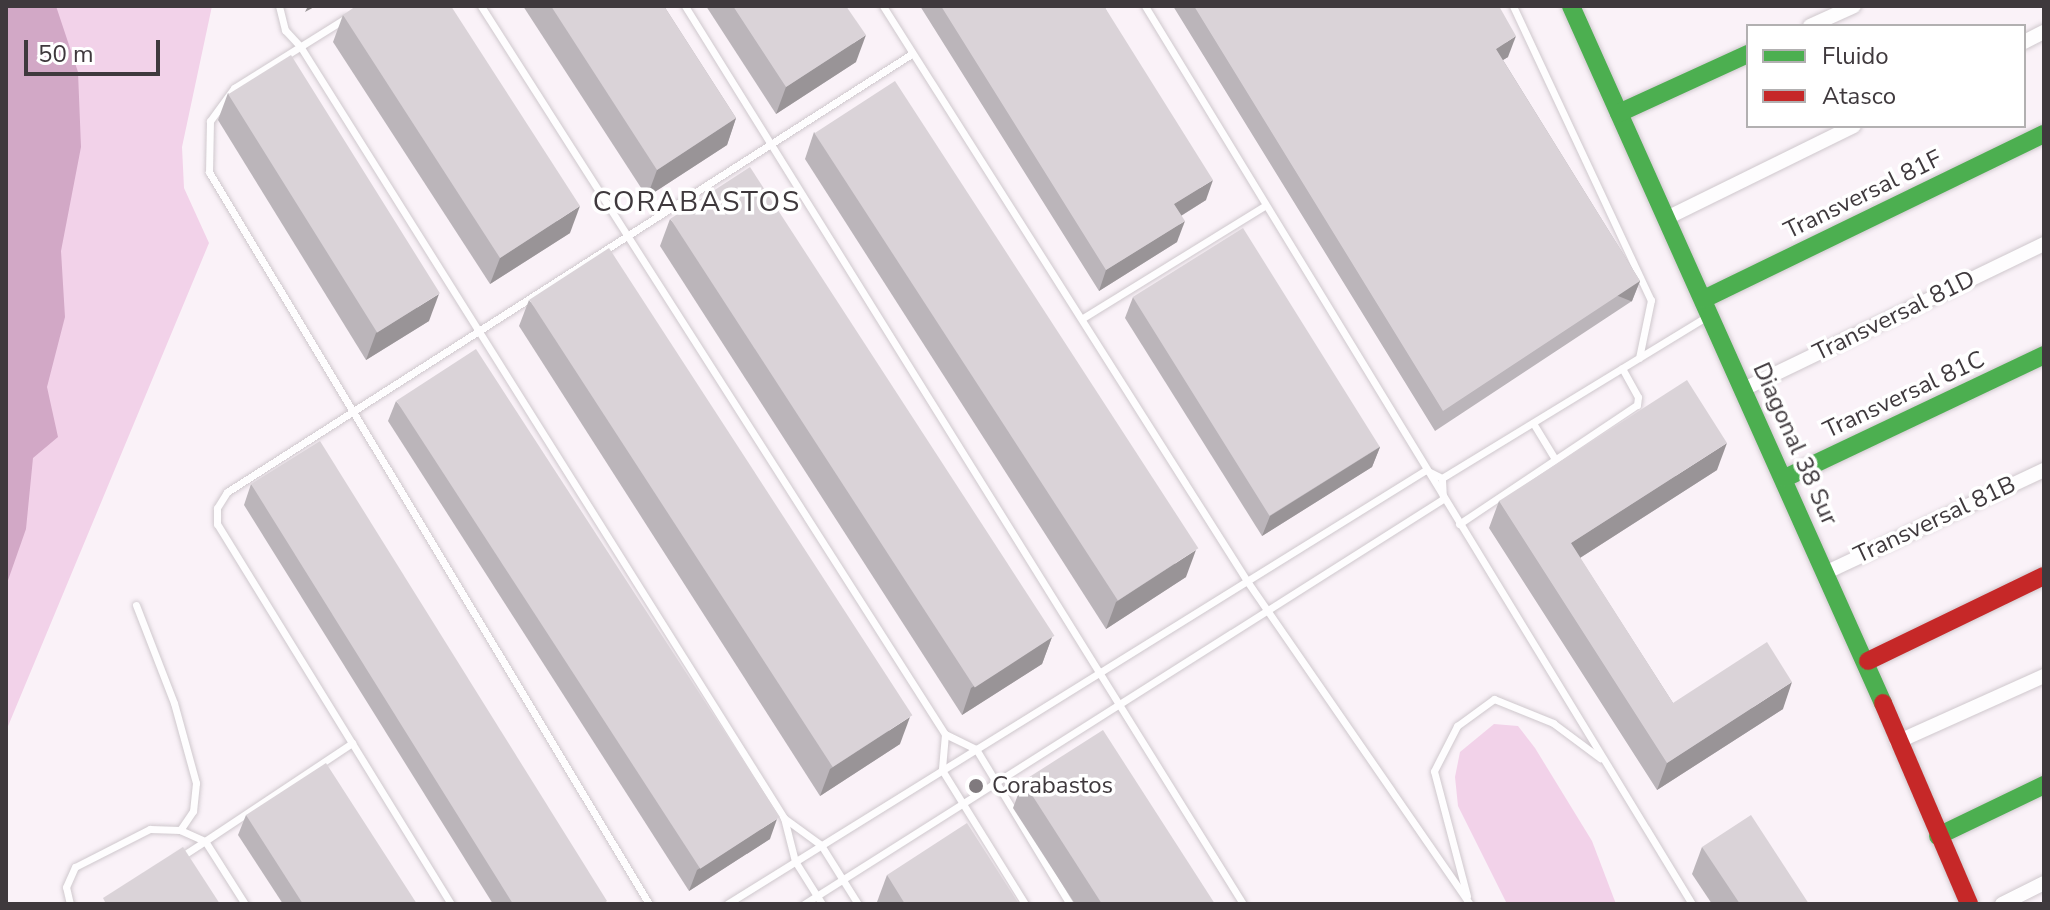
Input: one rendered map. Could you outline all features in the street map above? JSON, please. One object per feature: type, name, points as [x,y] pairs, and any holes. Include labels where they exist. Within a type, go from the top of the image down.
[{"type":"street","name":"Diagonal 38 Sur","points":[[1571,6],[1868,661],[1897,742],[1969,904]]},
{"type":"street","points":[[1814,24],[1854,6]]},
{"type":"street","points":[[2026,41],[2044,32]]},
{"type":"street","points":[[1619,113],[1746,55]]},
{"type":"street","points":[[1667,218],[1850,128]]},
{"type":"street","name":"Transversal 81F","points":[[1707,306],[2044,134]]},
{"type":"street","name":"Transversal 81D","points":[[1744,389],[2044,244]]},
{"type":"street","name":"Transversal 81C","points":[[1785,478],[2044,355]]},
{"type":"street","name":"Transversal 81B","points":[[1827,572],[2044,470]]},
{"type":"street","points":[[1868,661],[2044,576]]},
{"type":"street","points":[[1897,742],[2044,676]]},
{"type":"street","points":[[1938,836],[2044,785]]},
{"type":"street","points":[[2002,904],[2044,883]]},
{"type":"lane","points":[[279,6],[285,30],[300,46],[476,333],[784,818],[795,861],[822,904]]},
{"type":"lane","points":[[481,6],[945,734],[976,749],[1070,904]]},
{"type":"lane","points":[[685,6],[1243,904]]},
{"type":"lane","points":[[883,6],[1247,581],[1469,901]]},
{"type":"lane","points":[[1145,6],[1264,206],[1692,904]]},
{"type":"lane","points":[[1513,6],[1651,300],[1639,358]]},
{"type":"lane","points":[[351,14],[234,88],[210,121],[209,172],[649,904]]},
{"type":"lane","points":[[451,904],[217,524],[217,508],[227,492],[913,53]]},
{"type":"lane","points":[[1083,318],[1264,206]]},
{"type":"lane","points":[[1442,478],[1639,358],[1707,306]]},
{"type":"lane","points":[[1459,524],[1637,405],[1638,397],[1622,368]]},
{"type":"lane","points":[[1533,423],[1555,459]]},
{"type":"lane","points":[[1426,470],[1442,478]]},
{"type":"lane","points":[[727,904],[1426,470]]},
{"type":"lane","points":[[1442,478],[1443,499]]},
{"type":"lane","points":[[804,904],[1443,499]]},
{"type":"lane","points":[[136,605],[174,703],[196,783],[193,811],[180,830]]},
{"type":"lane","points":[[1469,901],[1434,771],[1457,726],[1494,699],[1553,723],[1605,761]]},
{"type":"lane","points":[[945,734],[942,770],[1025,904]]},
{"type":"lane","points":[[169,865],[352,743]]},
{"type":"lane","points":[[784,818],[821,845],[858,904]]},
{"type":"lane","points":[[70,904],[66,887],[75,867],[150,829],[180,830],[205,841],[245,904]]},
{"type":"shaded area","points":[[6,6],[212,6],[182,147],[184,188],[209,243],[6,731]]},
{"type":"shaded area","points":[[6,6],[56,6],[78,72],[81,147],[61,251],[65,317],[47,387],[58,437],[33,458],[26,529],[6,586]]},
{"type":"shaded area","points":[[1494,724],[1518,726],[1535,748],[1592,841],[1616,904],[1507,904],[1458,806],[1455,777],[1460,752]]},
{"type":"building","points":[[356,6],[451,6],[580,206],[500,258],[343,15]]},
{"type":"building","points":[[551,6],[664,6],[736,118],[657,170]]},
{"type":"building","points":[[733,6],[846,6],[866,35],[786,87]]},
{"type":"building","points":[[941,6],[1104,6],[1213,180],[1174,204],[1185,221],[1106,270]]},
{"type":"building","points":[[1194,6],[1499,6],[1516,36],[1496,49],[1640,281],[1443,411]]},
{"type":"building","points":[[291,55],[440,293],[377,333],[228,94]]},
{"type":"building","points":[[895,81],[1198,548],[1118,600],[814,133]]},
{"type":"building","points":[[750,167],[1054,636],[975,688],[670,219]]},
{"type":"building","points":[[1243,228],[1380,447],[1269,516],[1133,297]]},
{"type":"building","points":[[609,248],[912,715],[833,767],[529,300]]},
{"type":"building","points":[[476,349],[780,817],[700,869],[396,401]]},
{"type":"building","points":[[1687,380],[1727,443],[1571,543],[1673,703],[1767,642],[1792,682],[1667,763],[1499,501]]},
{"type":"building","points":[[320,441],[607,901],[603,904],[513,904],[251,484]]},
{"type":"building","points":[[1103,730],[1215,904],[1102,904],[1023,781]]},
{"type":"building","points":[[326,763],[417,904],[303,904],[246,815]]},
{"type":"building","points":[[1751,815],[1809,904],[1740,904],[1702,847]]},
{"type":"building","points":[[967,823],[1019,904],[905,904],[887,875]]},
{"type":"building","points":[[183,847],[220,904],[106,904],[103,898]]},
{"type":"traffic: fast","points":[[1571,6],[1883,703]]},
{"type":"traffic: fast","points":[[1619,113],[1746,55]]},
{"type":"traffic: fast","points":[[1704,299],[2044,134]]},
{"type":"traffic: fast","points":[[1785,478],[2044,355]]},
{"type":"traffic: fast","points":[[1938,836],[2044,785]]},
{"type":"traffic: jam","points":[[1868,661],[2044,576]]},
{"type":"traffic: jam","points":[[1883,703],[1969,904]]},
{"type":"place","name":"Corabastos","points":[[976,786]]},
{"type":"district","name":"CORABASTOS","points":[[697,202]]}]
